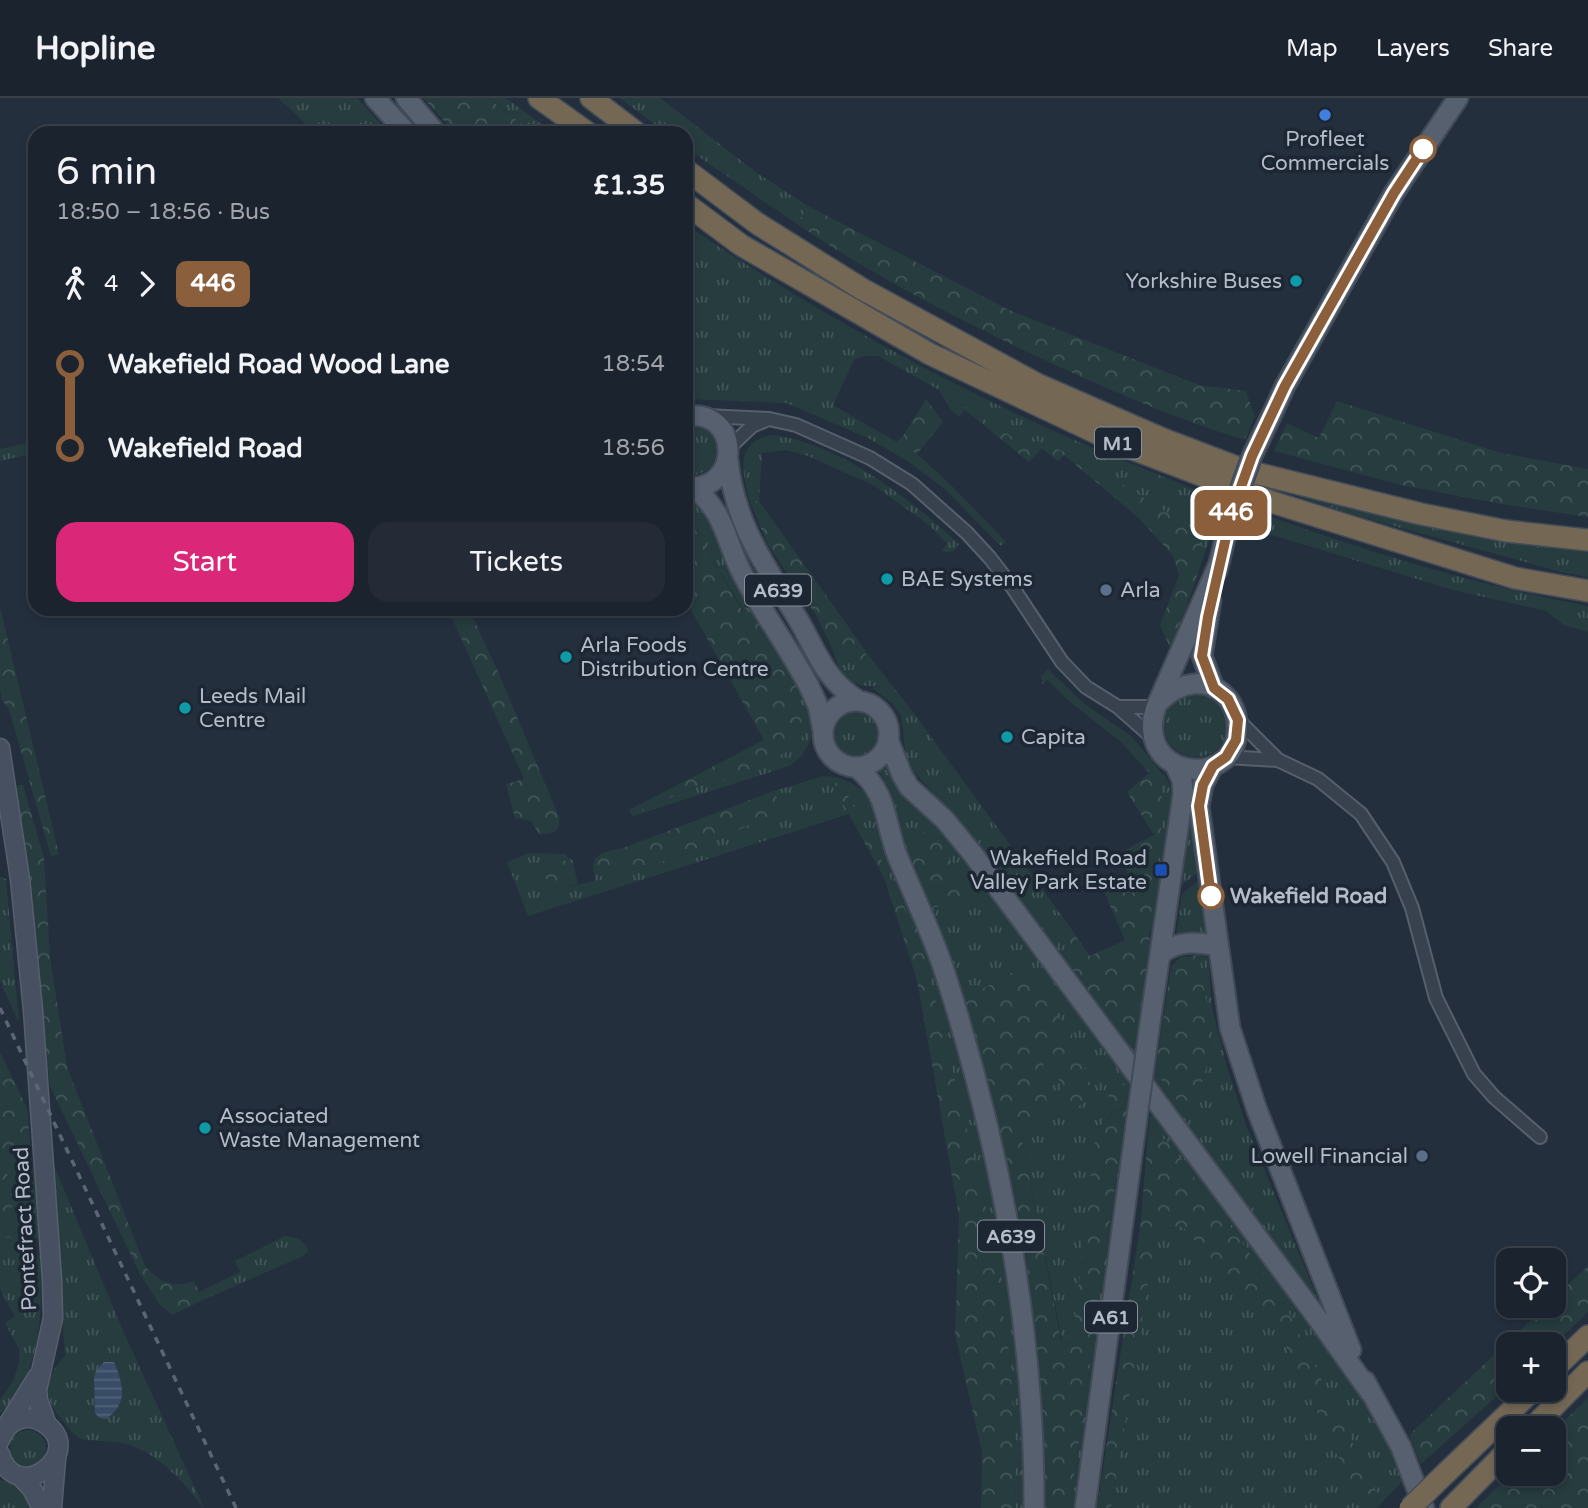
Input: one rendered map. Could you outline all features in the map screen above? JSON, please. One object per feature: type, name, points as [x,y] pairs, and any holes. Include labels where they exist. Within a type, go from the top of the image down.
[{"type":"highway","points":[[540,98],[578,126]]},
{"type":"highway","points":[[591,98],[628,126]]},
{"type":"highway","name":"M1","points":[[693,175],[758,224],[862,289],[1037,384],[1163,439],[1247,471],[1421,514],[1506,531],[1588,540]]},
{"type":"highway","name":"M1","points":[[693,209],[741,245],[930,354],[1122,445],[1272,502],[1515,578],[1588,591]]},
{"type":"highway","points":[[1566,1357],[1588,1336]]},
{"type":"highway","points":[[1544,1416],[1588,1373]]},
{"type":"highway","points":[[1410,1508],[1520,1402]]},
{"type":"highway","points":[[1454,1505],[1496,1462]]},
{"type":"main road","points":[[375,98],[401,126]]},
{"type":"main road","points":[[406,98],[430,126]]},
{"type":"main road","points":[[1214,688],[1202,656],[1231,515],[1252,456],[1285,386],[1394,193],[1458,98]]},
{"type":"main road","points":[[693,416],[718,425],[725,435],[728,454],[721,474],[709,484],[693,487]]},
{"type":"main road","name":"A639","points":[[728,454],[731,490],[760,558],[827,673],[843,692],[859,702]]},
{"type":"main road","name":"A639","points":[[693,489],[713,505],[720,516],[742,574],[809,686],[818,706],[823,731]]},
{"type":"main road","points":[[1153,738],[1152,720],[1157,705],[1220,561]]},
{"type":"main road","points":[[1157,705],[1169,691],[1183,685],[1199,683],[1214,688],[1228,699],[1238,720],[1236,740],[1203,785],[1199,806],[1230,1028],[1257,1110],[1338,1322],[1370,1392],[1401,1447],[1424,1508]]},
{"type":"main road","points":[[849,702],[859,702],[878,710],[888,728],[888,739],[885,750],[877,759],[856,767],[846,765],[830,754],[824,743],[823,731],[831,712],[849,702]]},
{"type":"main road","name":"A61","points":[[1085,1508],[1183,794],[1182,780],[1175,765],[1161,754],[1153,738]]},
{"type":"main road","points":[[888,739],[909,788],[945,820],[972,853],[1370,1392]]},
{"type":"main road","name":"Pontefract Road","points":[[0,748],[20,879],[33,1010],[52,1280],[53,1318],[40,1373],[38,1400],[47,1425],[56,1437],[57,1455]]},
{"type":"main road","points":[[1175,765],[1187,770],[1200,770],[1220,762]]},
{"type":"main road","name":"A639","points":[[856,767],[869,777],[883,802],[897,855],[944,970],[983,1111],[1007,1212],[1029,1360],[1034,1508]]},
{"type":"main road","points":[[1161,953],[1173,945],[1187,943],[1218,946]]},
{"type":"main road","name":"Pontefract Road","points":[[2,1436],[40,1373]]},
{"type":"main road","points":[[2,1436],[10,1424],[19,1420],[39,1420],[47,1425]]},
{"type":"main road","points":[[0,1454],[5,1465],[32,1489],[42,1508]]},
{"type":"main road","points":[[20,1476],[29,1477],[47,1471],[57,1455]]},
{"type":"main road","points":[[52,1508],[57,1455]]},
{"type":"street","points":[[693,416],[769,419],[796,425],[870,458],[912,484],[990,558],[1062,662],[1086,687],[1118,707],[1153,738]]},
{"type":"street","points":[[728,454],[752,426],[769,419]]},
{"type":"street","points":[[1118,707],[1157,705]]},
{"type":"street","points":[[1238,720],[1278,760],[1318,779],[1361,814],[1393,862],[1412,908],[1436,998],[1474,1074],[1494,1097],[1539,1137]]},
{"type":"street","points":[[1220,762],[1278,760]]},
{"type":"street","points":[[0,1475],[20,1476]]},
{"type":"green space","points":[[278,98],[357,98],[383,126],[307,126]]},
{"type":"green space","points":[[423,98],[488,98],[525,126],[449,126]]},
{"type":"green space","points":[[489,98],[506,98],[544,126],[525,126]]},
{"type":"green space","points":[[620,98],[660,98],[757,173],[808,206],[797,224],[693,153],[693,126],[657,126]]},
{"type":"green space","points":[[808,206],[1009,310],[1199,385],[1246,391],[1255,417],[1245,440],[1165,412],[1087,380],[914,294],[854,261],[797,224]]},
{"type":"green space","points":[[693,230],[812,305],[943,378],[1055,432],[1223,501],[1205,552],[1190,527],[1082,459],[1037,441],[1025,445],[939,390],[878,356],[864,356],[854,360],[833,405],[917,454],[1006,542],[1001,546],[945,489],[909,462],[868,438],[786,403],[693,399]]},
{"type":"green space","points":[[939,390],[1025,445],[1037,441],[1082,459],[1190,527],[1205,552],[1172,652],[1160,625],[1179,575],[1173,556],[1140,519],[1064,455],[1058,461],[1042,449],[1029,462],[965,410],[959,417],[951,410]]},
{"type":"green space","points":[[926,399],[943,422],[917,454],[896,442],[903,436]]},
{"type":"green space","points":[[1337,401],[1501,453],[1588,469],[1588,517],[1401,485],[1274,451],[1287,423],[1319,438]]},
{"type":"green space","points":[[693,424],[701,424],[712,431],[718,438],[720,447],[715,463],[693,474]]},
{"type":"green space","points":[[773,435],[799,440],[824,450],[873,476],[919,509],[959,544],[954,551],[945,552],[942,550],[947,544],[930,526],[875,486],[808,456],[785,450],[762,453],[759,501],[750,502],[743,470],[746,451],[760,438]]},
{"type":"green space","points":[[28,443],[28,455],[0,461],[0,449]]},
{"type":"green space","points":[[1287,486],[1588,547],[1588,577],[1354,515],[1285,492]]},
{"type":"green space","points":[[759,501],[867,653],[860,661],[833,650],[816,615],[768,545],[750,502]]},
{"type":"green space","points":[[693,502],[707,511],[730,570],[750,606],[743,610],[693,526]]},
{"type":"green space","points":[[1252,510],[1419,565],[1503,588],[1588,606],[1588,632],[1564,625],[1546,611],[1453,590],[1246,527]]},
{"type":"green space","points":[[693,526],[742,610],[750,606],[799,682],[798,708],[804,731],[801,740],[793,749],[710,787],[702,784],[631,814],[629,810],[764,740],[693,613]]},
{"type":"green space","points":[[0,607],[59,854],[51,857],[9,709],[2,700]]},
{"type":"green space","points":[[451,616],[472,616],[559,817],[559,827],[555,832],[540,835],[531,821],[515,818],[506,784],[524,779]]},
{"type":"green space","points":[[833,650],[860,661],[867,653],[891,684],[870,686],[853,682],[841,670]]},
{"type":"green space","points":[[1048,669],[1083,703],[1131,736],[1168,780],[1172,794],[1153,932],[1149,931],[1161,837],[1162,787],[1120,741],[1070,702],[1048,680],[1042,684],[1041,676]]},
{"type":"green space","points":[[799,682],[808,705],[812,727],[806,749],[789,766],[633,816],[631,814],[703,784],[804,731],[798,708]]},
{"type":"green space","points":[[891,684],[913,712],[901,716],[893,704],[872,688]]},
{"type":"green space","points":[[1196,693],[1208,695],[1219,702],[1226,713],[1226,737],[1219,748],[1208,755],[1196,757],[1184,755],[1173,748],[1166,737],[1164,725],[1166,713],[1173,702],[1184,695]]},
{"type":"green space","points":[[857,711],[873,718],[880,734],[873,750],[857,757],[841,750],[834,734],[841,718]]},
{"type":"green space","points":[[913,712],[1067,923],[1067,966],[934,800],[936,796],[913,771],[906,756],[901,716]]},
{"type":"green space","points":[[887,765],[900,788],[950,836],[1134,1078],[1131,1093],[1096,1130],[1073,1344],[1062,1340],[1021,1135],[1048,1115],[1041,1050],[1051,1051],[1069,1115],[1093,1091],[1020,968],[963,1000],[929,908],[966,884],[955,873],[942,843],[903,846],[891,792],[879,771]]},
{"type":"green space","points":[[1150,772],[1162,787],[1161,837],[1137,1059],[1067,966],[1067,923],[1090,956],[1125,940],[1101,885],[1128,875],[1119,853],[1154,835],[1127,792]]},
{"type":"green space","points":[[823,776],[850,782],[872,801],[950,1009],[994,1177],[1024,1397],[1028,1508],[1016,1508],[1011,1364],[985,1203],[926,961],[841,782],[832,784],[849,814],[528,916],[507,862],[529,853],[564,854],[573,861],[574,868],[558,860],[540,863],[563,888],[595,881],[594,874],[606,877],[679,857],[781,810],[774,791]]},
{"type":"green space","points":[[841,782],[902,901],[926,961],[985,1203],[1011,1364],[1016,1508],[981,1508],[982,1452],[955,1334],[959,1216],[917,980],[884,878],[832,784]]},
{"type":"green space","points":[[23,785],[44,858],[50,957],[67,1067],[145,1266],[155,1276],[167,1282],[180,1284],[194,1281],[203,1300],[172,1315],[160,1305],[140,1274],[50,1086],[16,786]]},
{"type":"green space","points":[[774,791],[782,810],[678,857],[606,877],[594,874],[594,861],[601,854]]},
{"type":"green space","points":[[1190,809],[1199,872],[1180,886]]},
{"type":"green space","points":[[923,832],[942,843],[955,873],[966,884],[960,903],[929,908],[903,846],[909,837]]},
{"type":"green space","points":[[556,858],[564,860],[574,868],[578,884],[563,888],[546,879],[540,863]]},
{"type":"green space","points":[[0,877],[6,879],[19,1023],[0,981]]},
{"type":"green space","points":[[1200,879],[1208,938],[1176,937],[1182,894]]},
{"type":"green space","points":[[1199,955],[1208,957],[1212,1008],[1246,1125],[1321,1307],[1153,1083],[1155,1072],[1184,1108],[1203,1081],[1208,1031]]},
{"type":"green space","points":[[1199,955],[1208,1016],[1207,1062],[1201,1086],[1184,1109],[1155,1072],[1171,967],[1180,957]]},
{"type":"green space","points":[[1020,968],[1073,1036],[1093,1092],[1069,1116],[1051,1051],[1042,1050],[1048,1115],[1021,1135],[1061,1340],[1072,1344],[1096,1130],[1116,1110],[1105,1090],[1119,1077],[1131,1093],[1114,1193],[1071,1499],[1067,1508],[1044,1508],[1038,1364],[1026,1257],[1001,1138],[963,1000]]},
{"type":"green space","points":[[0,1052],[27,1108],[33,1173],[7,1172],[16,1237],[0,1238]]},
{"type":"green space","points":[[1152,1104],[1354,1380],[1407,1476],[1377,1508],[1111,1508],[1157,1230],[1183,1226],[1281,1336],[1350,1482],[1381,1502],[1288,1311],[1254,1259],[1169,1143],[1148,1133]]},
{"type":"green space","points":[[1127,1124],[1076,1508],[1067,1508],[1071,1499],[1114,1193]]},
{"type":"green space","points":[[1148,1133],[1169,1143],[1254,1259],[1288,1311],[1382,1503],[1350,1482],[1281,1336],[1182,1226],[1157,1230],[1111,1508],[1097,1508],[1141,1220]]},
{"type":"green space","points":[[50,1156],[124,1333],[204,1508],[172,1472],[154,1457],[126,1444],[82,1439],[71,1431],[51,1403],[48,1395],[49,1380],[65,1356]]},
{"type":"green space","points":[[7,1172],[33,1173],[39,1238],[26,1238],[26,1251],[40,1256],[41,1299],[32,1360],[25,1379],[0,1414],[0,1400],[13,1381],[19,1363],[19,1349],[5,1323],[15,1317],[0,1289],[0,1238],[16,1236]]},
{"type":"green space","points":[[285,1236],[296,1238],[308,1251],[303,1256],[203,1300],[199,1292],[240,1272],[235,1261]]},
{"type":"green space","points":[[1588,1266],[1588,1312],[1566,1333],[1518,1332],[1533,1318],[1566,1318],[1566,1287]]},
{"type":"green space","points":[[1496,1353],[1496,1397],[1421,1464],[1409,1435]]},
{"type":"green space","points":[[1588,1398],[1588,1508],[1476,1508],[1499,1486],[1566,1486],[1566,1419]]},
{"type":"green space","points":[[28,1430],[41,1435],[46,1448],[41,1461],[28,1466],[15,1461],[10,1448],[15,1435]]},
{"type":"green space","points":[[0,1480],[20,1489],[31,1508],[0,1508]]},
{"type":"water","points":[[104,1362],[114,1362],[122,1393],[118,1406],[106,1419],[99,1418],[95,1413],[94,1379],[96,1370]]},
{"type":"railway","points":[[0,1008],[236,1508]]},
{"type":"bus line","name":"446","points":[[1211,896],[1199,806],[1203,785],[1213,766],[1226,757],[1236,740],[1238,720],[1228,699],[1214,688],[1202,656],[1203,640],[1231,515],[1252,456],[1285,386],[1394,193],[1423,149]]},
{"type":"place","name":"Profleet Commercials","points":[[1325,115]]},
{"type":"place","name":"Yorkshire Buses","points":[[1296,281]]},
{"type":"place","name":"BAE Systems","points":[[887,579]]},
{"type":"place","name":"Arla","points":[[1106,590]]},
{"type":"place","name":"Arla Foods Distribution Centre","points":[[566,657]]},
{"type":"place","name":"Leeds Mail Centre","points":[[185,708]]},
{"type":"place","name":"Capita","points":[[1007,737]]},
{"type":"place","name":"Wakefield Road Valley Park Estate","points":[[1161,870]]},
{"type":"place","name":"Wakefield Road","points":[[1211,896]]},
{"type":"place","name":"Associated Waste Management","points":[[205,1128]]},
{"type":"place","name":"Lowell Financial","points":[[1422,1156]]}]
